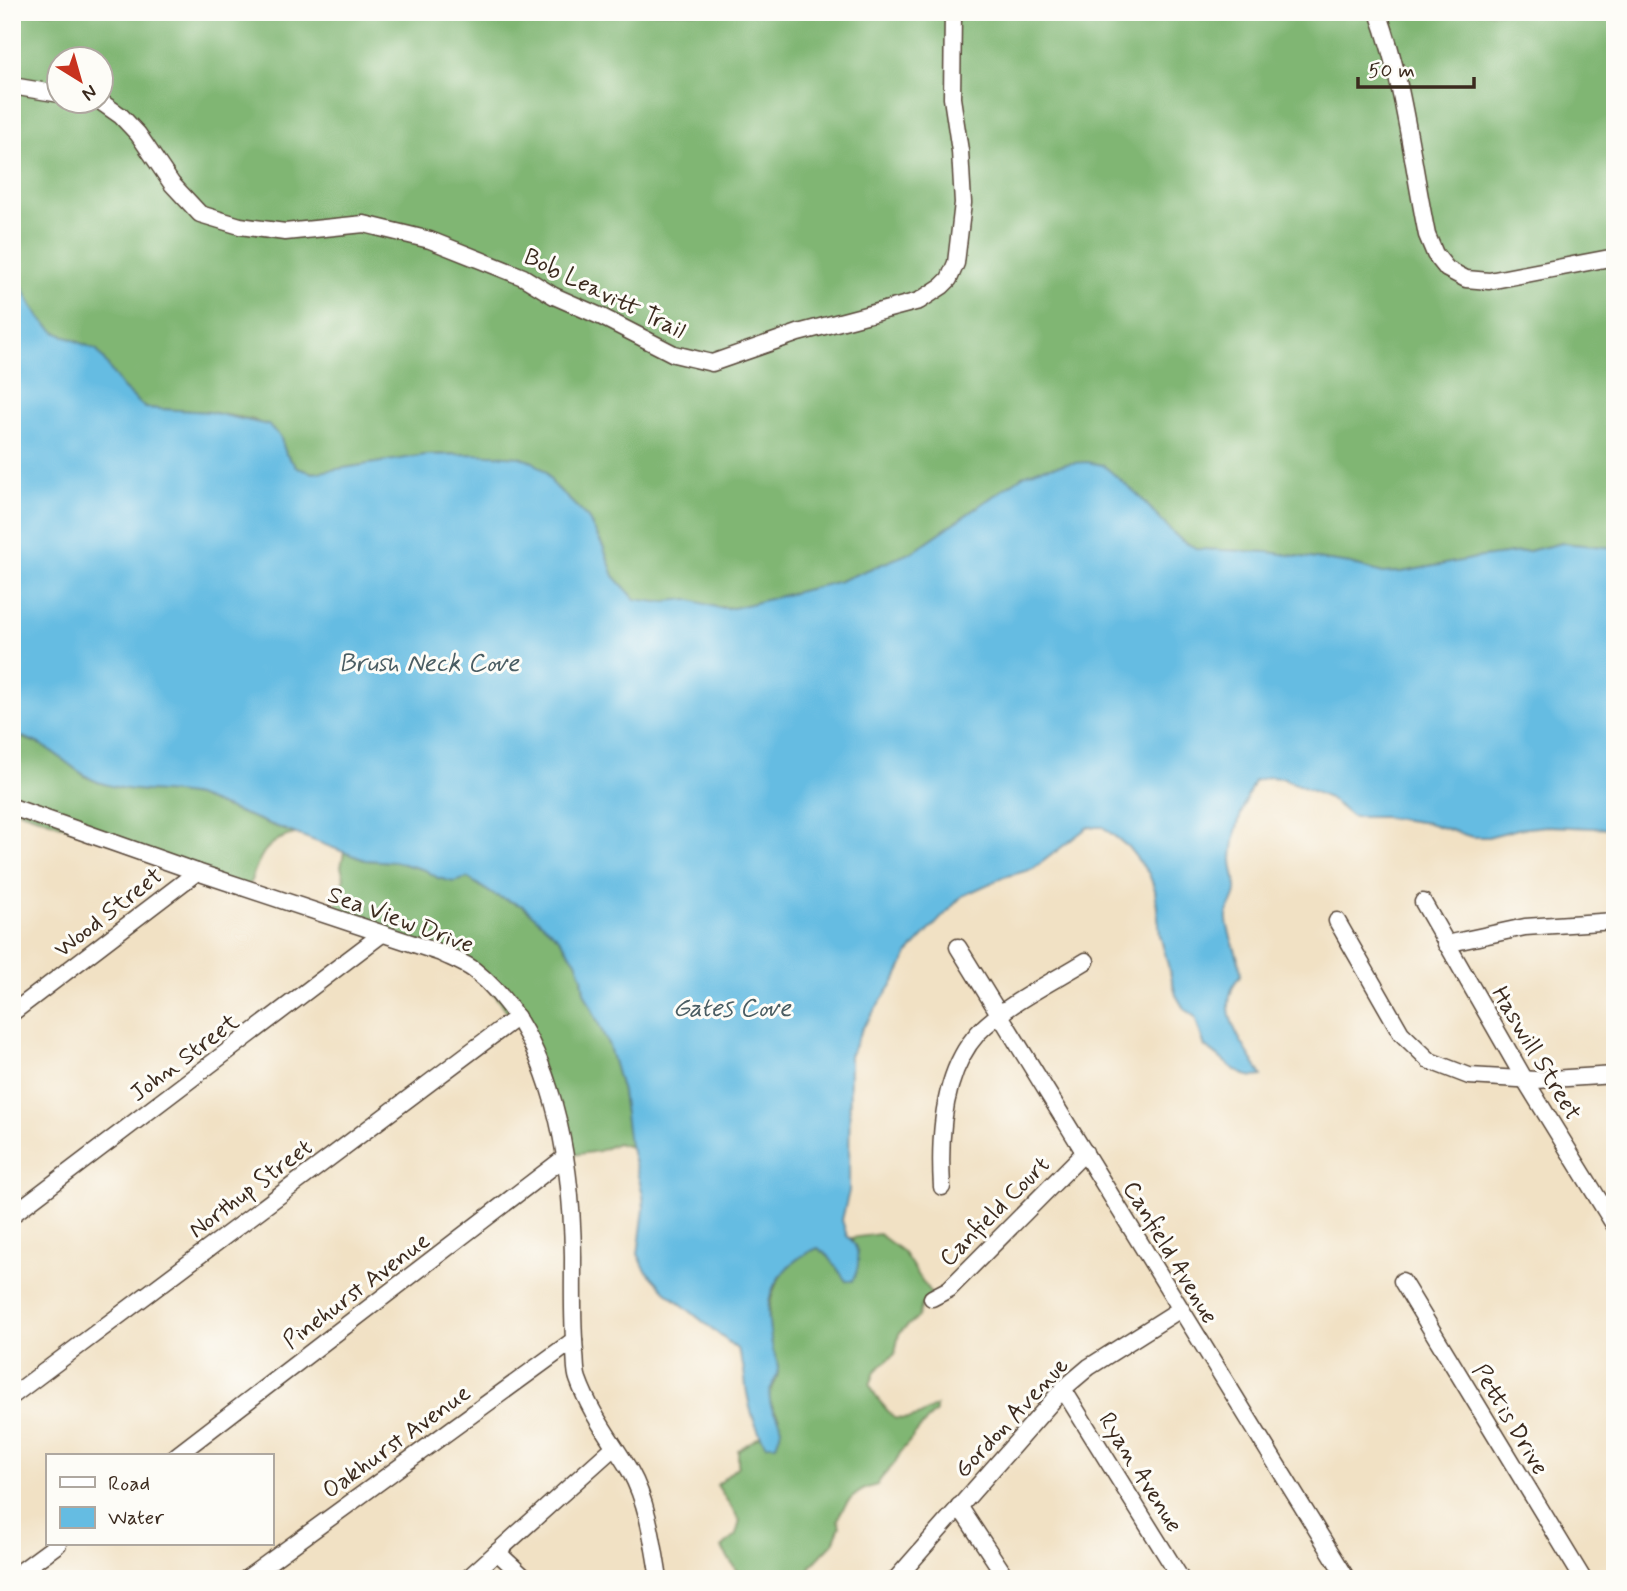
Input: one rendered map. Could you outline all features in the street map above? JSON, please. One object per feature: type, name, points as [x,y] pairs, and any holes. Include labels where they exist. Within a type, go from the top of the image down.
[{"type":"street","name":"Bob Leavitt Trail","points":[[116,112],[138,134],[172,184],[200,214],[240,226],[285,232],[364,224],[430,240],[523,276],[554,296],[674,354],[712,363],[798,333],[919,301],[949,279],[956,263],[963,203],[960,151],[952,98],[953,12]]},
{"type":"street","points":[[1378,12],[1401,102],[1427,235],[1435,254],[1447,269],[1466,279],[1489,281],[1615,257]]},
{"type":"street","points":[[12,86],[46,92]]},
{"type":"street","name":"Sea View Drive","points":[[12,807],[441,953],[473,969],[517,1017],[534,1044],[546,1075],[569,1184],[573,1256],[571,1325],[577,1377],[593,1412],[639,1491],[659,1579]]},
{"type":"street","name":"Wood Street","points":[[12,1013],[197,872]]},
{"type":"street","name":"Haswill Street","points":[[1423,902],[1525,1080],[1615,1226]]},
{"type":"street","points":[[1337,921],[1401,1033],[1430,1061],[1469,1076],[1525,1080],[1615,1075]]},
{"type":"street","points":[[1446,944],[1525,927],[1615,921]]},
{"type":"street","name":"John Street","points":[[12,1215],[382,934]]},
{"type":"street","name":"Canfield Avenue","points":[[958,947],[1344,1578]]},
{"type":"street","points":[[942,1187],[940,1153],[944,1112],[956,1069],[977,1034],[1000,1015],[1086,961]]},
{"type":"street","name":"Northup Street","points":[[12,1396],[517,1017]]},
{"type":"street","name":"Canfield Court","points":[[932,1298],[949,1289],[1085,1152]]},
{"type":"street","name":"Pinehurst Avenue","points":[[179,1454],[564,1158]]},
{"type":"street","name":"Pettis Drive","points":[[1402,1281],[1583,1579]]},
{"type":"street","name":"Gordon Avenue","points":[[896,1579],[1063,1389],[1089,1367],[1179,1310]]},
{"type":"street","name":"Oakhurst Avenue","points":[[246,1579],[574,1340]]},
{"type":"street","name":"Ryan Avenue","points":[[1063,1389],[1181,1579]]},
{"type":"street","points":[[467,1579],[614,1447]]},
{"type":"street","points":[[960,1506],[1007,1579]]},
{"type":"street","points":[[12,1578],[55,1546]]},
{"type":"street","points":[[497,1552],[526,1579]]},
{"type":"green space","points":[[12,12],[1615,12],[1615,548],[1562,543],[1529,551],[1383,573],[1350,564],[1268,552],[1198,549],[1182,541],[1139,496],[1024,475],[912,552],[840,581],[734,608],[643,602],[635,599],[614,576],[588,518],[553,484],[545,471],[520,457],[425,455],[313,473],[297,468],[286,454],[280,436],[254,420],[210,412],[145,408],[122,387],[97,350],[55,332],[32,306],[12,265]]},
{"type":"green space","points":[[12,734],[45,746],[86,777],[100,783],[133,790],[167,791],[196,796],[295,834],[276,841],[263,853],[248,889],[12,808]]},
{"type":"green space","points":[[344,852],[365,860],[396,862],[425,870],[438,878],[468,878],[494,895],[523,906],[559,938],[576,961],[584,992],[609,1046],[622,1092],[630,1147],[617,1143],[599,1151],[566,1156],[535,1046],[475,971],[333,915],[344,877],[341,867]]},
{"type":"green space","points":[[879,1234],[903,1252],[933,1297],[922,1305],[918,1317],[899,1333],[895,1354],[875,1371],[870,1385],[876,1397],[894,1418],[906,1419],[936,1406],[936,1412],[877,1485],[858,1493],[848,1502],[840,1513],[840,1526],[833,1543],[811,1566],[808,1579],[747,1579],[739,1575],[722,1548],[736,1535],[740,1521],[717,1485],[738,1466],[738,1450],[760,1436],[766,1445],[779,1417],[769,1395],[778,1368],[769,1316],[775,1287],[791,1264],[818,1248],[829,1257],[846,1281],[858,1252],[851,1238]]},
{"type":"water","name":"Brush Neck Cove","points":[[12,265],[42,320],[55,332],[97,350],[122,387],[145,408],[210,412],[268,425],[280,436],[286,454],[297,468],[313,473],[425,455],[475,454],[520,457],[533,462],[545,471],[553,484],[588,518],[614,576],[635,599],[657,602],[688,599],[719,608],[734,608],[840,581],[912,552],[1024,475],[1039,469],[1087,462],[1103,465],[1139,496],[1182,541],[1198,549],[1268,552],[1350,564],[1383,573],[1529,551],[1562,543],[1615,548],[1615,829],[1547,826],[1518,829],[1488,837],[1472,837],[1428,823],[1383,817],[1352,817],[1329,798],[1282,778],[1268,777],[1254,781],[1234,839],[1232,863],[1236,891],[1227,922],[1241,974],[1229,1000],[1230,1013],[1233,1026],[1262,1076],[1253,1077],[1238,1072],[1205,1047],[1195,1017],[1183,1007],[1176,995],[1160,935],[1155,890],[1149,874],[1128,847],[1103,827],[1088,827],[1033,869],[1004,877],[962,896],[909,952],[896,979],[862,1029],[850,1056],[849,1191],[842,1220],[847,1236],[857,1251],[857,1270],[852,1281],[846,1281],[829,1257],[818,1248],[801,1256],[786,1269],[775,1284],[768,1313],[778,1371],[770,1396],[781,1428],[776,1445],[766,1445],[752,1414],[743,1365],[737,1349],[665,1291],[645,1269],[638,1254],[644,1209],[643,1195],[628,1137],[622,1092],[609,1046],[584,992],[576,961],[559,938],[523,906],[494,895],[468,878],[453,882],[396,862],[365,860],[196,796],[110,786],[83,774],[39,744],[12,734]]},
{"type":"water label","name":"Gates Cove","points":[[732,1007]]}]
